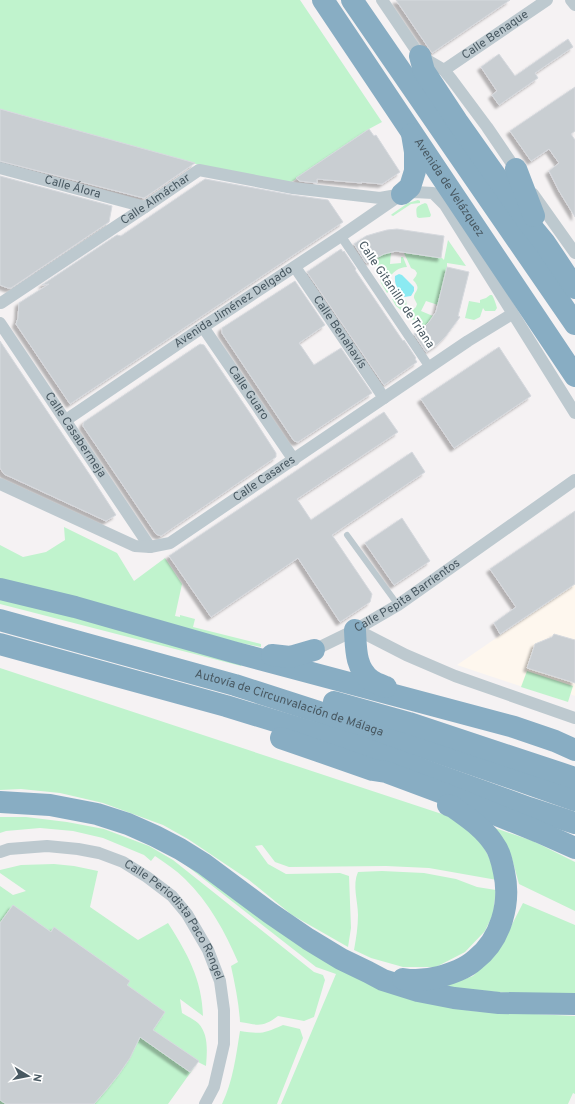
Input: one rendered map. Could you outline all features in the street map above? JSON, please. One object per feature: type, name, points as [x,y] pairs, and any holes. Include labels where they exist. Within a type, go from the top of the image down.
[{"type":"highway","name":"Avenida de Velázquez","points":[[323,0],[575,376]]},
{"type":"highway","points":[[352,0],[575,324]]},
{"type":"highway","points":[[420,56],[424,71],[457,121],[531,226],[545,243],[575,288]]},
{"type":"highway","points":[[402,194],[410,187],[414,171],[415,152],[411,131]]},
{"type":"highway","points":[[516,169],[545,243]]},
{"type":"highway","points":[[445,205],[471,221]]},
{"type":"highway","points":[[0,589],[75,607],[233,652],[514,727],[575,750]]},
{"type":"highway","name":"Autovía de Circunvalación de Málaga","points":[[0,620],[235,685],[347,721],[575,800]]},
{"type":"highway","points":[[355,630],[356,656],[361,669],[371,680],[410,698]]},
{"type":"highway","name":"Autovía de Circunvalación de Málaga","points":[[0,644],[226,706],[342,742],[575,823]]},
{"type":"highway","points":[[233,652],[290,657],[314,650]]},
{"type":"highway","points":[[37,654],[70,673],[240,724],[372,770],[386,772],[445,794],[575,848]]},
{"type":"highway","points":[[132,657],[172,658],[409,723],[575,778]]},
{"type":"highway","points":[[368,972],[411,980],[431,979],[453,973],[475,960],[490,945],[501,925],[506,904],[507,883],[502,860],[495,844],[484,831],[453,807],[385,778],[372,770]]},
{"type":"highway","points":[[0,802],[50,805],[89,812],[128,824],[155,836],[180,848],[204,864],[308,939],[340,958],[383,980],[411,989],[454,998],[499,1003],[575,1004]]},
{"type":"street","points":[[382,0],[420,56],[444,70],[487,127],[575,253]]},
{"type":"street","name":"Calle Benaque","points":[[444,70],[547,0]]},
{"type":"street","points":[[571,0],[575,5]]},
{"type":"street","name":"Calle Álora","points":[[0,168],[146,207]]},
{"type":"street","name":"Calle Almáchar","points":[[0,302],[146,207],[199,170],[293,188],[380,198],[414,192],[433,194],[445,205]]},
{"type":"street","name":"Avenida Jiménez Delgado","points":[[66,420],[402,194]]},
{"type":"street","points":[[445,205],[575,413]]},
{"type":"street","name":"Calle Gitanillo de Triana","points":[[341,236],[430,368]]},
{"type":"street","name":"Calle Benahavís","points":[[295,267],[384,398]]},
{"type":"street","points":[[0,302],[3,314],[0,318]]},
{"type":"street","name":"Calle Casares","points":[[0,484],[135,546],[150,547],[170,543],[468,341],[512,314]]},
{"type":"street","name":"Calle Casabermeja","points":[[0,323],[150,547]]},
{"type":"street","name":"Calle Guaro","points":[[203,327],[294,460]]},
{"type":"street","name":"Calle Pepita Barrientos","points":[[355,630],[398,605],[575,480]]},
{"type":"street","points":[[314,650],[355,630]]},
{"type":"street","name":"Calle Pepita Barrientos","points":[[355,630],[368,635],[406,655],[455,676],[575,718]]},
{"type":"street","name":"Calle Periodista Paco Rengel","points":[[0,852],[9,849],[47,846],[99,853],[122,862],[147,877],[172,896],[187,914],[208,950],[220,981],[224,1010],[224,1044],[214,1087],[204,1104]]},
{"type":"lane","points":[[347,535],[398,605]]},
{"type":"shaded area","points":[[575,584],[575,696],[570,694],[568,702],[457,665]]},
{"type":"green space","points":[[0,0],[300,0],[382,122],[369,129],[290,183],[196,164],[0,109]]},
{"type":"green space","points":[[418,200],[420,203],[411,204],[393,216],[391,215],[408,203]]},
{"type":"green space","points":[[425,203],[427,204],[431,215],[430,217],[419,218],[417,217],[417,208],[419,205]]},
{"type":"green space","points":[[448,240],[466,266],[447,263],[438,305],[426,301],[421,311],[433,316],[423,328],[396,306],[392,299],[398,296],[406,300],[407,307],[414,309],[417,304],[414,296],[417,286],[413,280],[417,273],[411,268],[404,253],[442,258],[444,260]]},
{"type":"green space","points":[[391,252],[390,264],[401,263],[401,257],[403,257],[407,267],[396,270],[392,274],[389,279],[393,288],[387,293],[381,283],[375,258]]},
{"type":"green space","points":[[492,295],[497,308],[495,311],[485,311],[483,308],[480,317],[474,320],[465,318],[469,301],[480,303],[480,300]]},
{"type":"green space","points":[[64,527],[117,553],[134,581],[165,558],[182,584],[175,616],[180,617],[180,615],[195,619],[193,627],[261,644],[261,647],[226,640],[0,579],[0,545],[23,557],[46,552],[65,540]]},
{"type":"green space","points":[[0,596],[242,662],[241,666],[0,604]]},
{"type":"green space","points":[[0,668],[451,817],[470,830],[480,841],[490,859],[497,880],[429,868],[386,866],[289,867],[275,862],[262,845],[255,846],[268,864],[286,874],[340,873],[349,876],[351,928],[348,947],[292,915],[249,880],[188,839],[163,825],[103,803],[60,793],[21,789],[0,790]]},
{"type":"green space","points":[[527,671],[573,686],[568,702],[521,687]]},
{"type":"green space","points":[[0,817],[26,817],[67,822],[104,829],[149,846],[173,860],[314,972],[323,975],[325,980],[314,1017],[304,1021],[278,1016],[273,1020],[260,1025],[240,1022],[238,1001],[231,966],[238,962],[228,940],[202,897],[185,879],[155,856],[151,861],[144,855],[103,838],[73,831],[40,828],[6,831],[0,833]]},
{"type":"green space","points":[[495,828],[533,841],[575,862],[575,911],[519,884],[511,855]]},
{"type":"green space","points":[[178,859],[411,999],[472,1011],[575,1016],[575,1094],[573,1093],[568,1104],[281,1104],[336,974],[316,967]]},
{"type":"green space","points":[[54,864],[98,871],[90,907],[138,940],[168,923],[187,956],[200,990],[203,1016],[180,999],[182,1013],[202,1027],[206,1038],[206,1066],[198,1062],[168,1104],[0,1104],[0,886],[13,895],[26,891],[0,873],[0,870],[21,865]]},
{"type":"green space","points":[[382,871],[424,873],[456,879],[477,887],[496,890],[493,914],[485,931],[465,952],[436,967],[403,967],[371,958],[354,950],[358,919],[355,888],[356,877],[358,872]]},
{"type":"green space","points":[[523,903],[575,925],[575,996],[529,995],[443,987],[473,976],[504,940]]},
{"type":"green space","points":[[283,1025],[300,1029],[303,1038],[277,1104],[222,1104],[231,1077],[240,1031],[253,1033],[262,1032]]},
{"type":"water","points":[[399,274],[402,275],[414,287],[414,291],[411,296],[404,297],[398,290],[395,276]]},
{"type":"building","points":[[396,0],[510,0],[432,53]]},
{"type":"building","points":[[568,39],[573,47],[535,73],[538,78],[499,105],[492,95],[497,91],[481,67],[499,54],[515,76]]},
{"type":"building","points":[[575,87],[575,131],[571,134],[575,140],[575,217],[549,171],[559,163],[549,149],[531,161],[510,131]]},
{"type":"building","points":[[0,109],[195,163],[144,198],[0,161]]},
{"type":"building","points":[[369,129],[374,136],[376,135],[400,172],[382,184],[317,179],[317,183],[300,181],[296,178]]},
{"type":"building","points":[[0,176],[112,206],[109,222],[11,288],[0,285]]},
{"type":"building","points":[[205,179],[328,200],[343,222],[70,404],[16,324],[19,303],[49,284],[42,285],[117,235],[121,236]]},
{"type":"building","points":[[397,229],[444,236],[441,258],[396,251],[384,254],[366,263],[354,244],[366,236],[387,230]]},
{"type":"building","points":[[341,249],[343,252],[344,251],[356,269],[355,270],[416,358],[415,359],[417,362],[384,385],[307,272]]},
{"type":"building","points":[[447,267],[469,272],[458,316],[460,317],[446,336],[438,344],[426,352],[414,334],[429,322],[436,312]]},
{"type":"building","points":[[295,281],[325,325],[299,343],[314,365],[341,348],[372,393],[298,442],[294,441],[222,333],[222,328]]},
{"type":"building","points":[[0,341],[116,515],[106,521],[4,474],[0,468]]},
{"type":"building","points":[[200,344],[204,345],[252,416],[276,453],[276,457],[161,536],[156,534],[83,426],[84,422]]},
{"type":"building","points":[[499,347],[531,396],[454,448],[421,399]]},
{"type":"building","points":[[384,412],[398,432],[297,499],[311,520],[412,452],[425,472],[332,535],[372,594],[370,602],[340,622],[298,558],[211,617],[169,556]]},
{"type":"building","points":[[575,511],[575,584],[500,634],[494,623],[516,607],[490,569]]},
{"type":"building","points":[[402,518],[430,561],[394,585],[365,543]]},
{"type":"building","points":[[554,634],[575,640],[575,683],[527,668],[535,644],[552,637]]},
{"type":"building","points":[[13,905],[51,932],[54,927],[130,981],[127,985],[165,1012],[153,1030],[199,1061],[190,1072],[140,1037],[130,1058],[94,1104],[6,1104],[0,1100],[0,923]]}]
